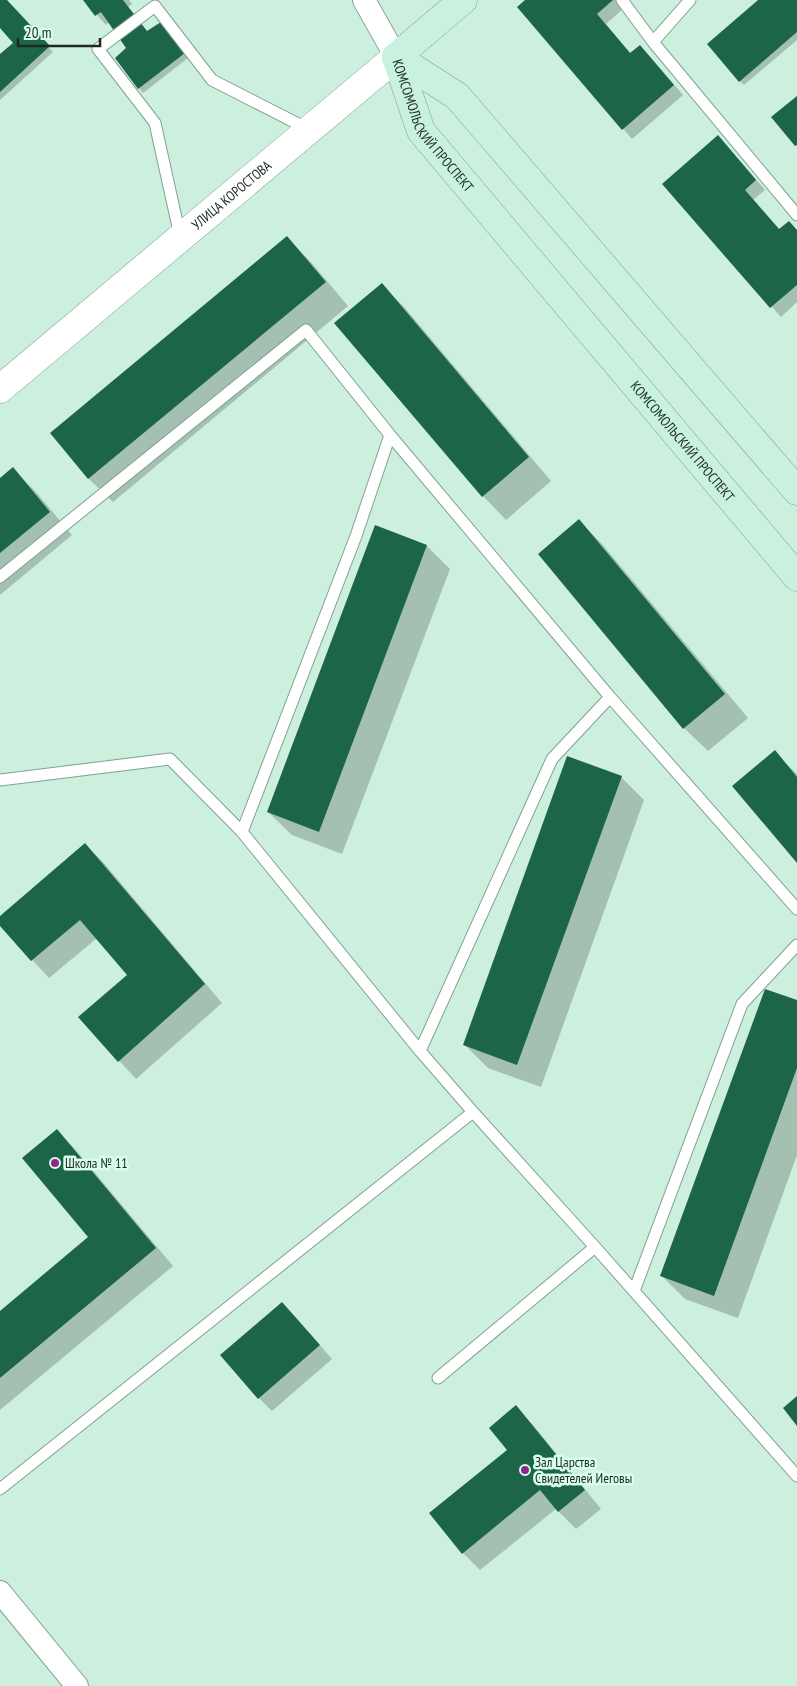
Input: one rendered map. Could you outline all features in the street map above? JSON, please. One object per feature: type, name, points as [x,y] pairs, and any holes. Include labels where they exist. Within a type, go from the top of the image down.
[{"type":"main road","name":"УЛИЦА КОРОСТОВА","points":[[396,57],[463,0]]},
{"type":"main road","name":"КОМСОМОЛЬСКИЙ ПРОСПЕКТ","points":[[396,57],[457,96],[797,491]]},
{"type":"main road","name":"КОМСОМОЛЬСКИЙ ПРОСПЕКТ","points":[[396,57],[421,131],[797,577]]},
{"type":"street","points":[[364,0],[396,57]]},
{"type":"street","name":"УЛИЦА КОРОСТОВА","points":[[0,389],[396,57]]},
{"type":"street","points":[[0,1592],[77,1686]]},
{"type":"lane","points":[[622,0],[653,42],[797,215]]},
{"type":"lane","points":[[653,42],[690,0]]},
{"type":"lane","points":[[181,237],[155,123],[98,49],[154,3],[212,80],[310,130]]},
{"type":"lane","points":[[0,577],[306,330],[390,435],[610,697],[797,909]]},
{"type":"lane","points":[[242,832],[356,536],[390,435]]},
{"type":"lane","points":[[420,1050],[552,759],[610,697]]},
{"type":"lane","points":[[0,780],[170,758],[242,832],[473,1112],[797,1476]]},
{"type":"lane","points":[[634,1291],[742,1004],[797,945]]},
{"type":"lane","points":[[0,1489],[473,1112]]},
{"type":"lane","points":[[438,1378],[595,1247]]},
{"type":"building","points":[[0,0],[7,0],[50,46],[0,92],[0,54],[13,43],[0,28]]},
{"type":"building","points":[[83,0],[123,0],[147,31],[161,22],[185,53],[138,89],[115,58],[126,48],[101,12],[95,16]]},
{"type":"building","points":[[525,0],[613,0],[597,14],[630,53],[640,45],[674,85],[622,130],[517,7]]},
{"type":"building","points":[[758,0],[797,0],[797,32],[739,82],[707,44]]},
{"type":"building","points":[[797,96],[797,145],[795,146],[771,117]]},
{"type":"building","points":[[718,135],[756,180],[745,190],[779,229],[789,221],[797,230],[797,285],[770,308],[662,184]]},
{"type":"building","points":[[287,236],[326,282],[88,479],[50,433]]},
{"type":"building","points":[[382,283],[529,457],[482,497],[334,323]]},
{"type":"building","points":[[13,467],[50,512],[0,553],[0,478]]},
{"type":"building","points":[[579,519],[725,694],[683,729],[538,554]]},
{"type":"building","points":[[375,525],[427,545],[319,832],[267,812]]},
{"type":"building","points":[[775,750],[797,777],[797,863],[732,786]]},
{"type":"building","points":[[567,756],[622,776],[517,1065],[463,1045]]},
{"type":"building","points":[[85,843],[205,984],[118,1062],[78,1017],[127,975],[80,920],[31,961],[0,926],[0,916]]},
{"type":"building","points":[[765,989],[797,1000],[797,1068],[714,1296],[660,1276]]},
{"type":"building","points":[[57,1129],[156,1248],[0,1378],[0,1311],[88,1237],[22,1158]]},
{"type":"building","points":[[282,1302],[320,1345],[258,1399],[220,1355]]},
{"type":"building","points":[[797,1396],[797,1426],[783,1408]]},
{"type":"building","name":"Зал Царства Свидетелей Иеговы","points":[[516,1405],[585,1490],[558,1512],[540,1490],[462,1554],[429,1513],[507,1450],[489,1428]]},
{"type":"place","name":"Школа № 11","points":[[55,1163]]},
{"type":"place","name":"Зал Царства Свидетелей Иеговы","points":[[525,1470]]}]
